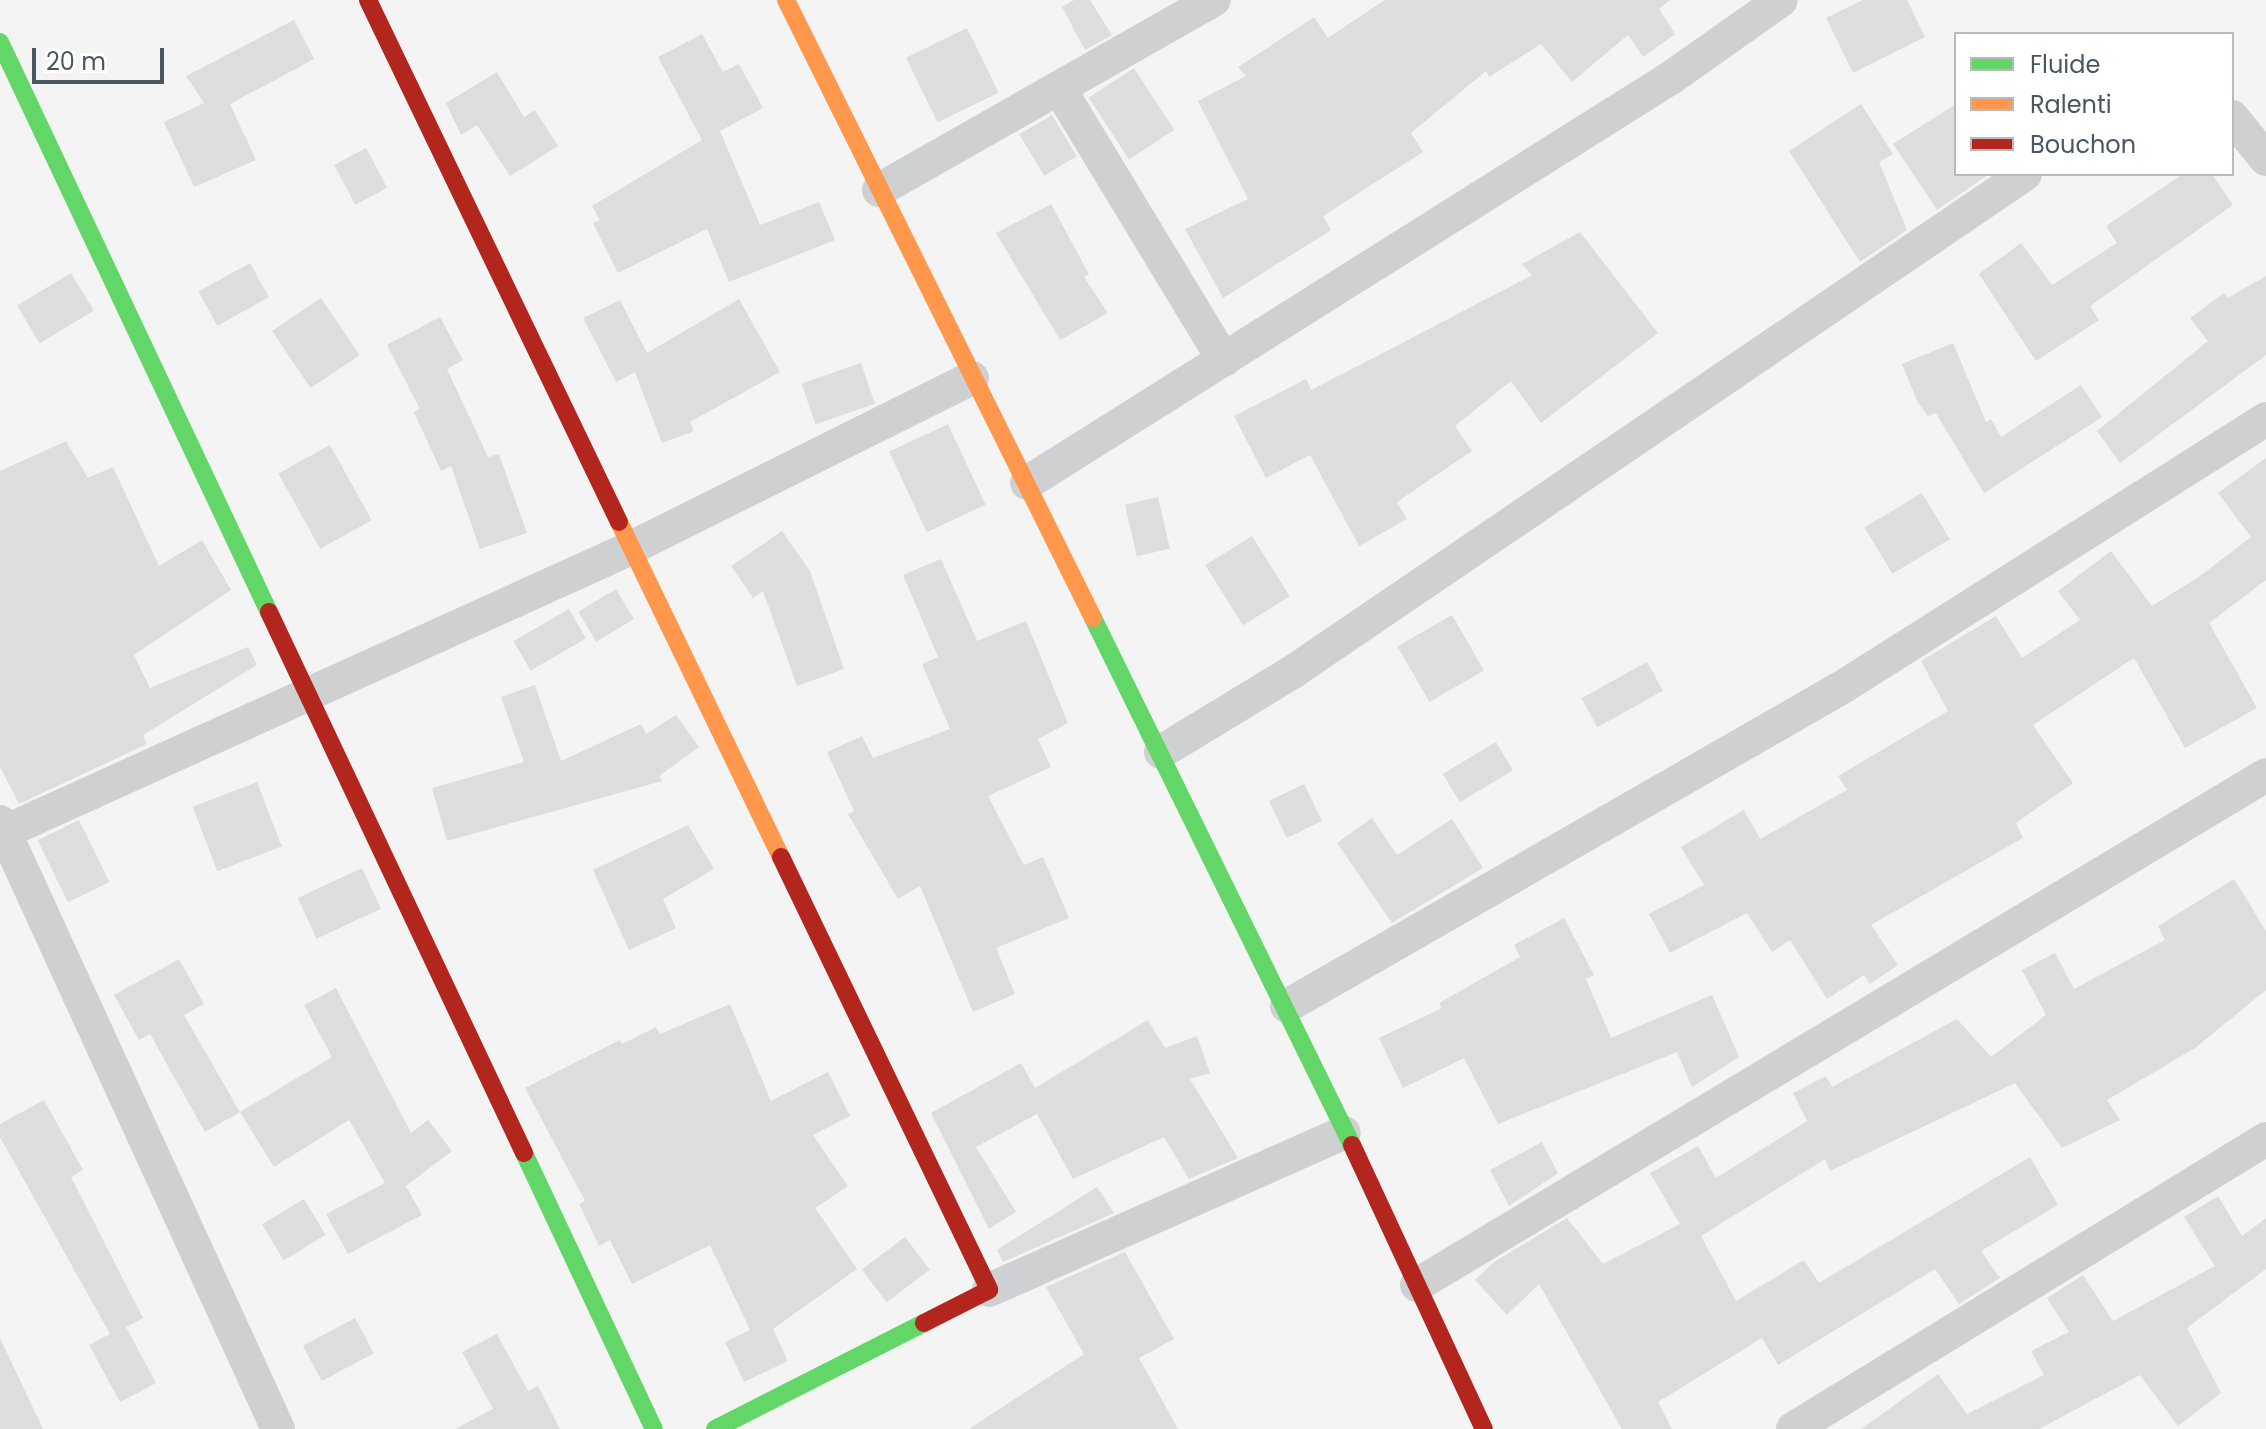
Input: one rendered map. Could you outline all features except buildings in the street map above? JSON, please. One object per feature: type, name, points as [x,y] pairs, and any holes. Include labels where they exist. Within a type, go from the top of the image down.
[{"type":"street","points":[[368,0],[989,1290]]},
{"type":"street","points":[[786,0],[1287,1006],[1484,1429]]},
{"type":"street","points":[[879,190],[1214,0]]},
{"type":"street","points":[[1027,483],[1672,77],[1781,0]]},
{"type":"street","points":[[0,42],[654,1429]]},
{"type":"street","points":[[1059,88],[1224,360]]},
{"type":"street","points":[[2234,119],[2266,159]]},
{"type":"street","points":[[1161,752],[1294,671],[2022,176]]},
{"type":"street","points":[[278,1429],[2,830],[631,548],[972,378]]},
{"type":"street","points":[[1287,1006],[1841,688],[2266,419]]},
{"type":"street","points":[[1417,1285],[2266,775]]},
{"type":"street","points":[[715,1429],[989,1290],[1344,1133]]},
{"type":"street","points":[[1793,1429],[2266,1139]]},
{"type":"traffic: fast","points":[[0,42],[269,612]]},
{"type":"traffic: fast","points":[[1093,618],[1352,1145]]},
{"type":"traffic: fast","points":[[524,1153],[654,1429]]},
{"type":"traffic: fast","points":[[715,1429],[924,1323]]},
{"type":"traffic: slow","points":[[786,0],[1093,618]]},
{"type":"traffic: slow","points":[[619,522],[781,857]]},
{"type":"traffic: jam","points":[[368,0],[619,522]]},
{"type":"traffic: jam","points":[[269,612],[524,1153]]},
{"type":"traffic: jam","points":[[781,857],[989,1290],[924,1323]]},
{"type":"traffic: jam","points":[[1352,1145],[1484,1429]]}]
